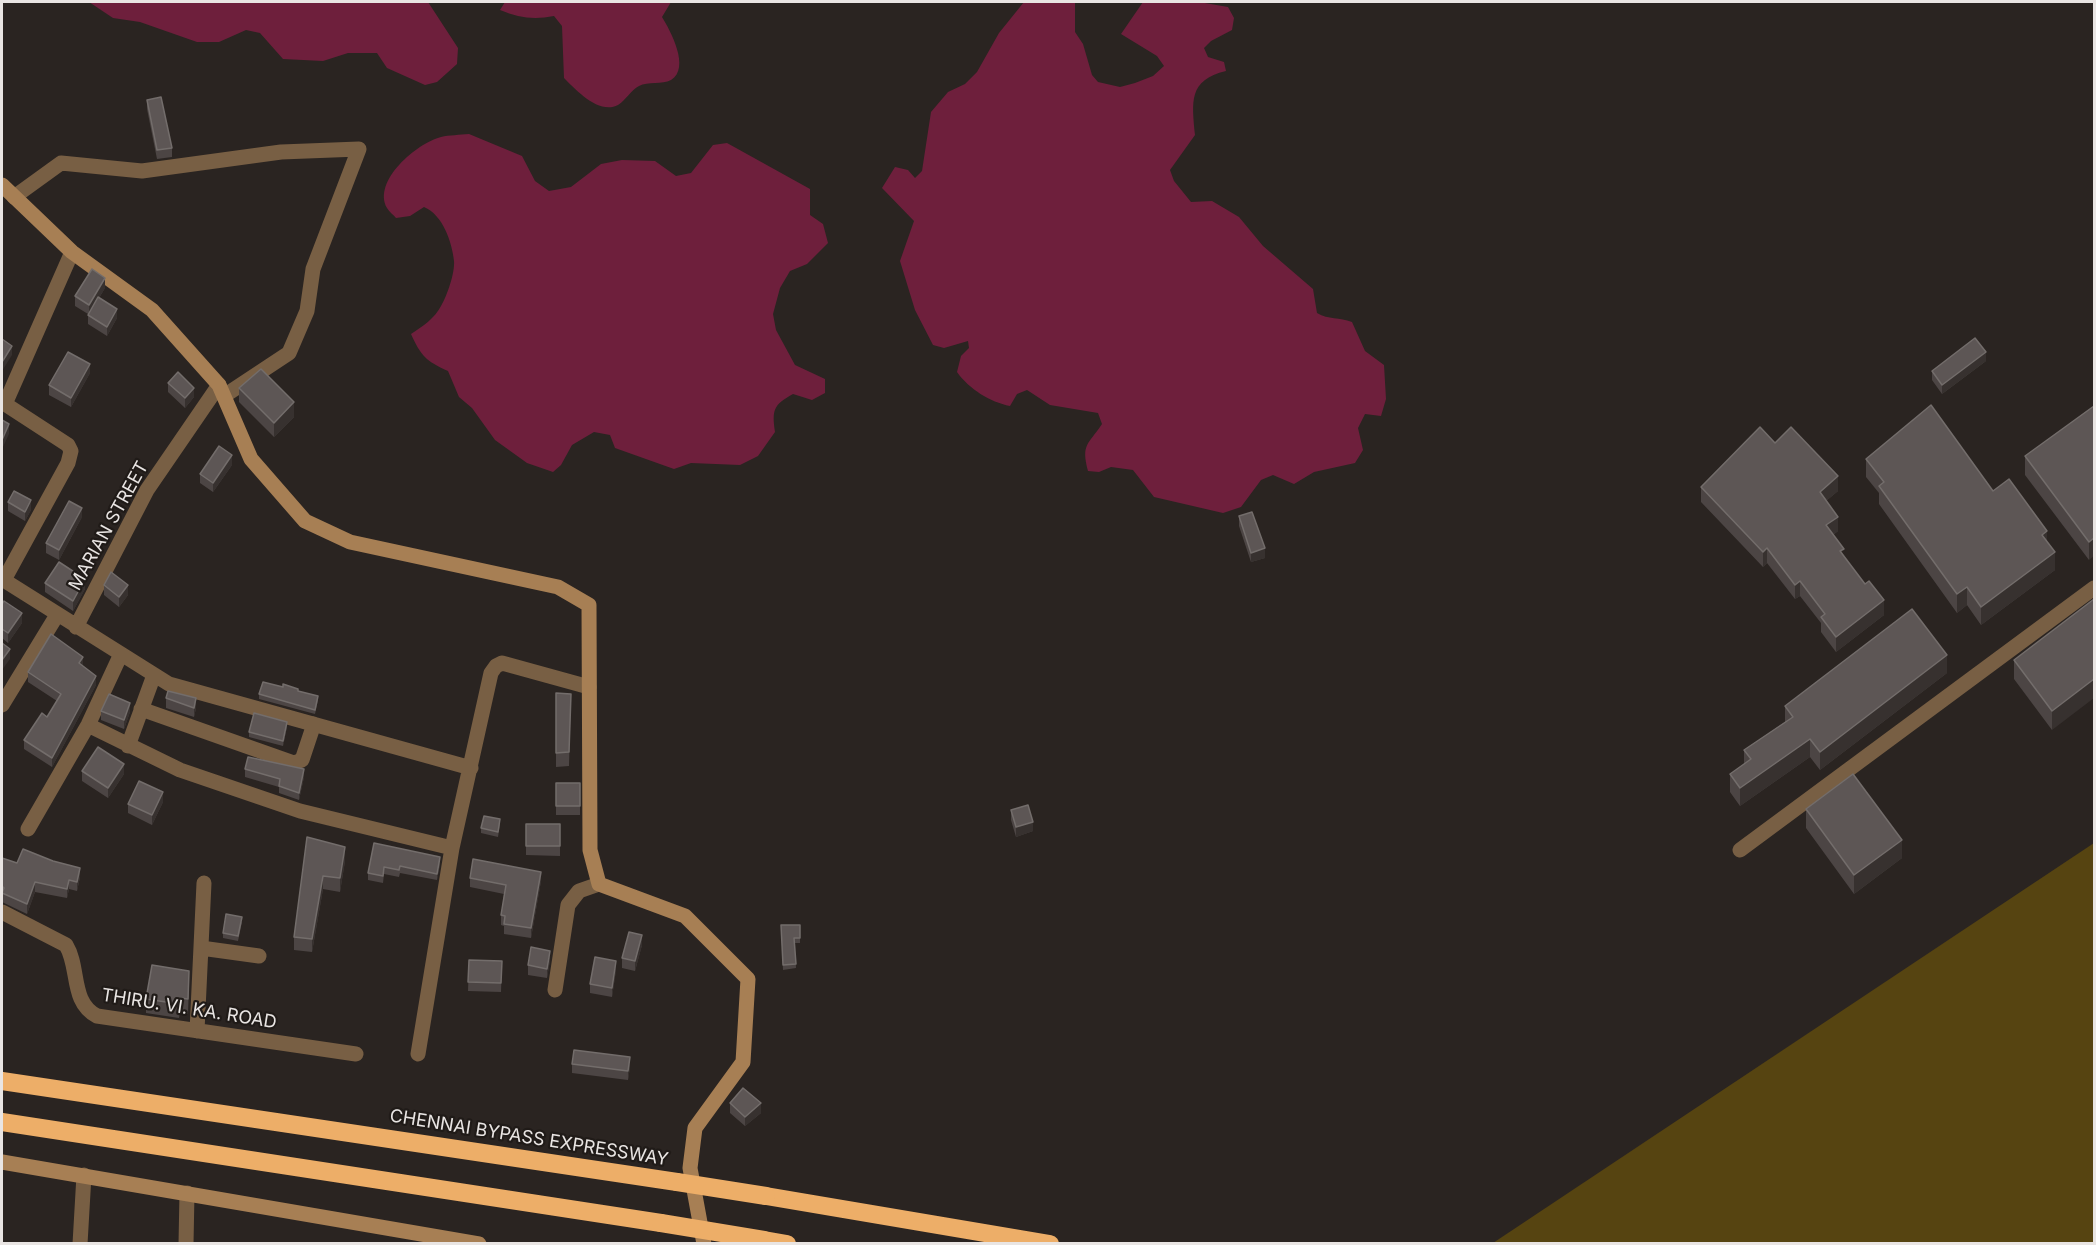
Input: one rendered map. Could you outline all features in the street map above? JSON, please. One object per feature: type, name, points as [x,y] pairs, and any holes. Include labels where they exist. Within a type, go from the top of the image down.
[{"type":"highway","name":"CHENNAI BYPASS EXPRESSWAY","points":[[2,1081],[677,1182],[1050,1244]]},
{"type":"highway","points":[[2,1122],[787,1244]]},
{"type":"street","points":[[14,197],[61,164],[142,171],[281,152],[359,150],[313,269],[307,311],[289,353],[221,390]]},
{"type":"street","points":[[2,185],[72,252],[152,310],[221,390],[251,459],[305,521],[350,542],[558,587],[589,605],[590,850],[599,885]]},
{"type":"street","points":[[72,252],[41,327],[3,404],[68,444],[71,451],[68,463],[3,580],[169,684],[471,768]]},
{"type":"street","name":"MARIAN STREET","points":[[76,627],[147,490],[221,390]]},
{"type":"street","points":[[1740,850],[2094,588]]},
{"type":"street","points":[[2,705],[57,615]]},
{"type":"street","points":[[28,829],[88,725],[121,654]]},
{"type":"street","points":[[418,1054],[452,848],[491,672],[495,666],[502,663],[589,687]]},
{"type":"street","points":[[128,746],[154,675]]},
{"type":"street","points":[[141,709],[294,763],[302,760],[314,724]]},
{"type":"street","points":[[88,725],[180,770],[300,811],[452,848]]},
{"type":"street","points":[[197,1031],[204,883]]},
{"type":"street","points":[[555,990],[568,904],[579,891],[599,885],[685,916],[748,979],[744,1062],[695,1128],[690,1168],[704,1244]]},
{"type":"street","name":"THIRU. VI. KA. ROAD","points":[[2,912],[66,945],[71,953],[80,1001],[88,1012],[106,1018],[356,1054]]},
{"type":"street","points":[[201,948],[259,956]]},
{"type":"street","points":[[2,1162],[187,1193],[415,1238],[478,1244]]},
{"type":"street","points":[[80,1244],[84,1176]]},
{"type":"street","points":[[186,1244],[187,1193]]},
{"type":"shaded area","points":[[89,2],[428,2],[458,48],[457,64],[437,82],[425,85],[387,68],[377,53],[348,53],[323,61],[283,59],[260,33],[246,30],[219,42],[197,42],[140,22],[113,18]]},
{"type":"shaded area","points":[[505,2],[671,2],[662,17],[677,49],[679,67],[677,74],[671,80],[639,86],[618,105],[603,107],[588,100],[564,78],[562,26],[554,16],[527,18],[514,15],[500,10]]},
{"type":"shaded area","points":[[1024,2],[1075,2],[1075,32],[1083,44],[1092,75],[1098,82],[1120,87],[1153,76],[1164,66],[1157,56],[1121,34],[1143,2],[1199,2],[1228,7],[1234,18],[1232,30],[1211,41],[1204,48],[1208,57],[1224,62],[1226,71],[1205,80],[1195,94],[1193,112],[1195,135],[1170,170],[1174,181],[1191,202],[1212,201],[1239,217],[1263,246],[1313,289],[1317,313],[1352,322],[1365,351],[1384,365],[1386,399],[1381,416],[1365,414],[1358,428],[1363,450],[1355,463],[1314,472],[1294,484],[1273,475],[1261,480],[1241,507],[1223,513],[1154,497],[1133,470],[1111,467],[1099,472],[1088,471],[1085,455],[1087,445],[1102,424],[1098,413],[1050,405],[1027,390],[1017,394],[1010,406],[995,401],[974,389],[957,372],[961,356],[969,348],[968,341],[944,348],[933,345],[915,310],[900,261],[914,221],[882,188],[895,167],[908,170],[915,178],[922,171],[931,112],[948,92],[965,84],[977,72],[999,33]]},
{"type":"shaded area","points":[[469,134],[522,156],[535,181],[549,191],[571,187],[601,164],[622,160],[655,161],[676,176],[691,173],[713,145],[727,143],[810,189],[810,215],[823,224],[828,243],[807,264],[790,271],[780,288],[773,314],[776,330],[795,365],[825,379],[825,393],[812,400],[793,394],[781,401],[774,413],[775,432],[758,456],[740,465],[691,463],[674,469],[615,448],[610,435],[594,432],[572,445],[561,465],[553,472],[527,463],[495,440],[472,408],[459,397],[448,371],[425,357],[411,334],[435,314],[450,284],[454,261],[445,230],[436,216],[424,207],[410,216],[396,218],[387,208],[384,197],[391,175],[409,155],[441,137]]},
{"type":"shaded area","points":[[2094,843],[2094,1243],[1493,1243]]},
{"type":"building","points":[[161,97],[172,148],[157,150],[147,100]]},
{"type":"building","points":[[92,269],[105,278],[89,305],[75,296]]},
{"type":"building","points":[[98,297],[117,309],[107,327],[88,315]]},
{"type":"building","points":[[1975,338],[1986,352],[1942,385],[1932,371]]},
{"type":"building","points":[[2,339],[12,346],[2,362]]},
{"type":"building","points":[[68,352],[90,364],[71,398],[49,385]]},
{"type":"building","points":[[261,369],[294,402],[274,423],[239,388]]},
{"type":"building","points":[[178,372],[194,388],[185,398],[168,383]]},
{"type":"building","points":[[1931,405],[1993,491],[2009,479],[2047,531],[2042,535],[2055,552],[1981,607],[1967,587],[1957,594],[1879,486],[1884,482],[1866,459]]},
{"type":"building","points":[[2094,406],[2094,538],[2089,542],[2025,456]]},
{"type":"building","points":[[2,420],[9,424],[2,440]]},
{"type":"building","points":[[1760,427],[1775,443],[1791,427],[1838,476],[1820,492],[1838,517],[1826,525],[1844,549],[1840,551],[1865,584],[1869,581],[1884,600],[1836,637],[1821,617],[1825,614],[1800,581],[1795,585],[1767,548],[1763,552],[1701,487]]},
{"type":"building","points":[[219,446],[232,455],[213,483],[200,474]]},
{"type":"building","points":[[14,491],[31,500],[25,512],[8,502]]},
{"type":"building","points":[[69,501],[82,508],[59,550],[46,543]]},
{"type":"building","points":[[1252,512],[1265,548],[1251,553],[1239,516]]},
{"type":"building","points":[[59,562],[85,579],[73,601],[45,583]]},
{"type":"building","points":[[111,572],[128,585],[119,597],[104,585]]},
{"type":"building","points":[[2094,599],[2094,679],[2052,711],[2014,660]]},
{"type":"building","points":[[4,601],[22,613],[8,633],[2,629]]},
{"type":"building","points":[[1912,609],[1947,655],[1820,752],[1810,739],[1740,788],[1730,774],[1751,759],[1744,750],[1793,717],[1785,706]]},
{"type":"building","points":[[51,634],[83,657],[79,663],[96,676],[52,758],[24,740],[42,713],[47,717],[61,694],[28,672]]},
{"type":"building","points":[[2,643],[10,649],[2,660]]},
{"type":"building","points":[[263,682],[283,687],[283,684],[318,696],[315,710],[259,694]]},
{"type":"building","points":[[168,691],[196,698],[194,708],[166,698]]},
{"type":"building","points":[[556,693],[571,694],[569,752],[556,753]]},
{"type":"building","points":[[109,694],[130,703],[124,720],[101,711]]},
{"type":"building","points":[[254,713],[287,722],[283,741],[249,732]]},
{"type":"building","points":[[98,747],[124,764],[108,788],[82,771]]},
{"type":"building","points":[[248,757],[304,769],[299,793],[279,786],[280,779],[245,769]]},
{"type":"building","points":[[1853,774],[1902,840],[1854,875],[1806,809]]},
{"type":"building","points":[[139,781],[163,792],[152,815],[128,804]]},
{"type":"building","points":[[556,783],[580,783],[580,806],[556,806]]},
{"type":"building","points":[[1028,805],[1033,822],[1016,827],[1011,810]]},
{"type":"building","points":[[484,816],[500,819],[498,832],[481,828]]},
{"type":"building","points":[[526,824],[560,824],[560,846],[526,846]]},
{"type":"building","points":[[307,837],[345,847],[340,878],[323,876],[312,939],[294,937]]},
{"type":"building","points":[[374,843],[440,857],[437,874],[400,866],[399,870],[384,867],[383,876],[368,873]]},
{"type":"building","points":[[23,849],[53,861],[80,868],[77,882],[69,880],[67,889],[35,882],[27,904],[2,893],[4,888],[2,886],[2,858],[17,863]]},
{"type":"building","points":[[473,859],[541,872],[531,928],[504,924],[505,916],[501,915],[506,885],[470,878]]},
{"type":"building","points":[[226,914],[242,917],[238,936],[223,933]]},
{"type":"building","points":[[781,925],[800,925],[800,938],[794,938],[796,964],[783,965]]},
{"type":"building","points":[[629,932],[642,935],[635,961],[622,958]]},
{"type":"building","points":[[531,947],[550,951],[547,969],[528,965]]},
{"type":"building","points":[[595,957],[616,961],[612,988],[590,984]]},
{"type":"building","points":[[469,960],[502,961],[501,983],[468,982]]},
{"type":"building","points":[[152,965],[189,971],[188,999],[180,998],[179,1004],[146,999]]},
{"type":"building","points":[[574,1050],[630,1057],[628,1071],[572,1064]]},
{"type":"building","points":[[743,1088],[761,1103],[745,1117],[730,1103]]}]
